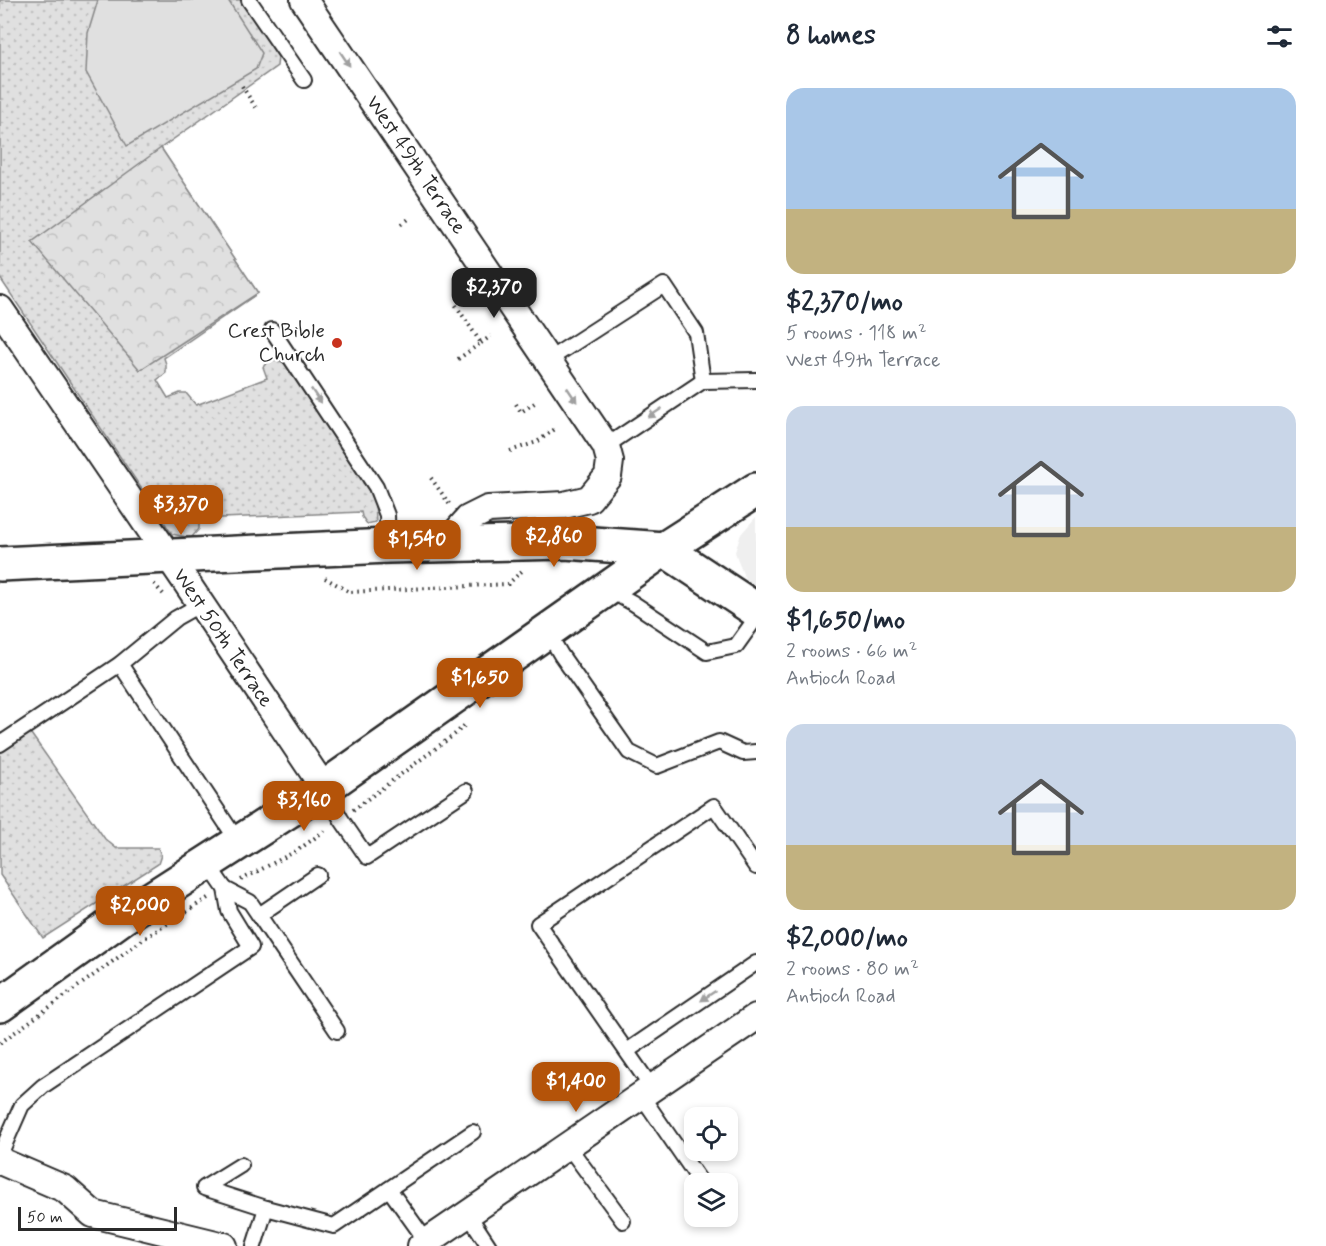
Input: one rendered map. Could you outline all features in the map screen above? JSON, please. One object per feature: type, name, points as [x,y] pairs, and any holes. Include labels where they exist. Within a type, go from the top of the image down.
[{"type":"main road","points":[[0,1005],[123,917],[216,876],[239,843],[324,788],[664,549],[756,490]]},
{"type":"main road","points":[[0,564],[169,574],[388,546],[565,542],[664,549],[756,610]]},
{"type":"street","name":"West 49th Terrace","points":[[315,4],[606,446],[610,461],[608,476],[589,499],[564,505],[488,509],[468,519],[445,545]]},
{"type":"street","name":"West 50th Terrace","points":[[0,309],[169,574],[201,604],[324,788]]},
{"type":"street","points":[[424,1244],[756,1017]]},
{"type":"street","points":[[0,1161],[65,1189],[93,1214],[224,1246]]},
{"type":"lane","points":[[249,0],[304,80]]},
{"type":"lane","points":[[548,360],[664,285],[696,333],[703,381]]},
{"type":"lane","points":[[272,330],[376,487],[387,515],[388,546]]},
{"type":"lane","points":[[606,446],[703,381],[756,380]]},
{"type":"lane","points":[[608,589],[706,652],[736,646],[756,618]]},
{"type":"lane","points":[[0,744],[120,664],[176,618],[201,604]]},
{"type":"lane","points":[[547,631],[628,752],[657,766],[719,742],[743,753],[756,752]]},
{"type":"lane","points":[[120,664],[239,843]]},
{"type":"lane","points":[[324,788],[367,858],[466,791]]},
{"type":"lane","points":[[695,1173],[647,1091],[627,1051],[538,924],[714,807],[756,867]]},
{"type":"lane","points":[[259,915],[318,875]]},
{"type":"lane","points":[[216,876],[250,902],[338,1031]]},
{"type":"lane","points":[[0,1155],[22,1105],[43,1086],[251,947],[229,911],[216,876]]},
{"type":"lane","points":[[627,1051],[756,963]]},
{"type":"lane","points":[[241,1165],[204,1188],[266,1208],[334,1226],[473,1132]]},
{"type":"lane","points":[[568,1146],[623,1221]]},
{"type":"lane","points":[[389,1189],[424,1244]]},
{"type":"lane","points":[[254,1246],[266,1208]]},
{"type":"lane","points":[[468,1214],[489,1246]]},
{"type":"path","points":[[242,86],[258,111]]},
{"type":"path","points":[[402,224],[410,219]]},
{"type":"path","points":[[465,298],[455,304],[481,343]]},
{"type":"path","points":[[458,359],[491,336]]},
{"type":"path","points":[[516,404],[521,412],[536,402]]},
{"type":"path","points":[[510,451],[537,442],[555,429]]},
{"type":"path","points":[[431,478],[455,513]]},
{"type":"path","points":[[315,578],[327,578],[350,592],[508,584],[524,569]]},
{"type":"path","points":[[0,1043],[145,938],[216,876],[298,849],[467,723]]},
{"type":"shaded area","points":[[756,517],[756,589],[744,577],[735,552],[741,534]]},
{"type":"green space","points":[[0,0],[241,0],[278,57],[277,66],[161,148],[258,293],[164,358],[166,373],[157,380],[168,398],[186,393],[196,405],[267,378],[263,367],[270,361],[277,360],[284,363],[291,368],[363,474],[375,498],[376,522],[367,524],[361,512],[199,519],[199,529],[191,538],[172,534],[0,278]]},
{"type":"green space","points":[[98,0],[228,0],[262,53],[256,69],[127,146],[86,72],[88,33]]},
{"type":"green space","points":[[161,148],[258,293],[140,370],[32,242]]},
{"type":"green space","points":[[29,731],[105,839],[116,848],[158,848],[161,855],[158,864],[43,938],[0,875],[0,751]]},
{"type":"place","name":"Crest Bible Church","points":[[337,343]]}]
